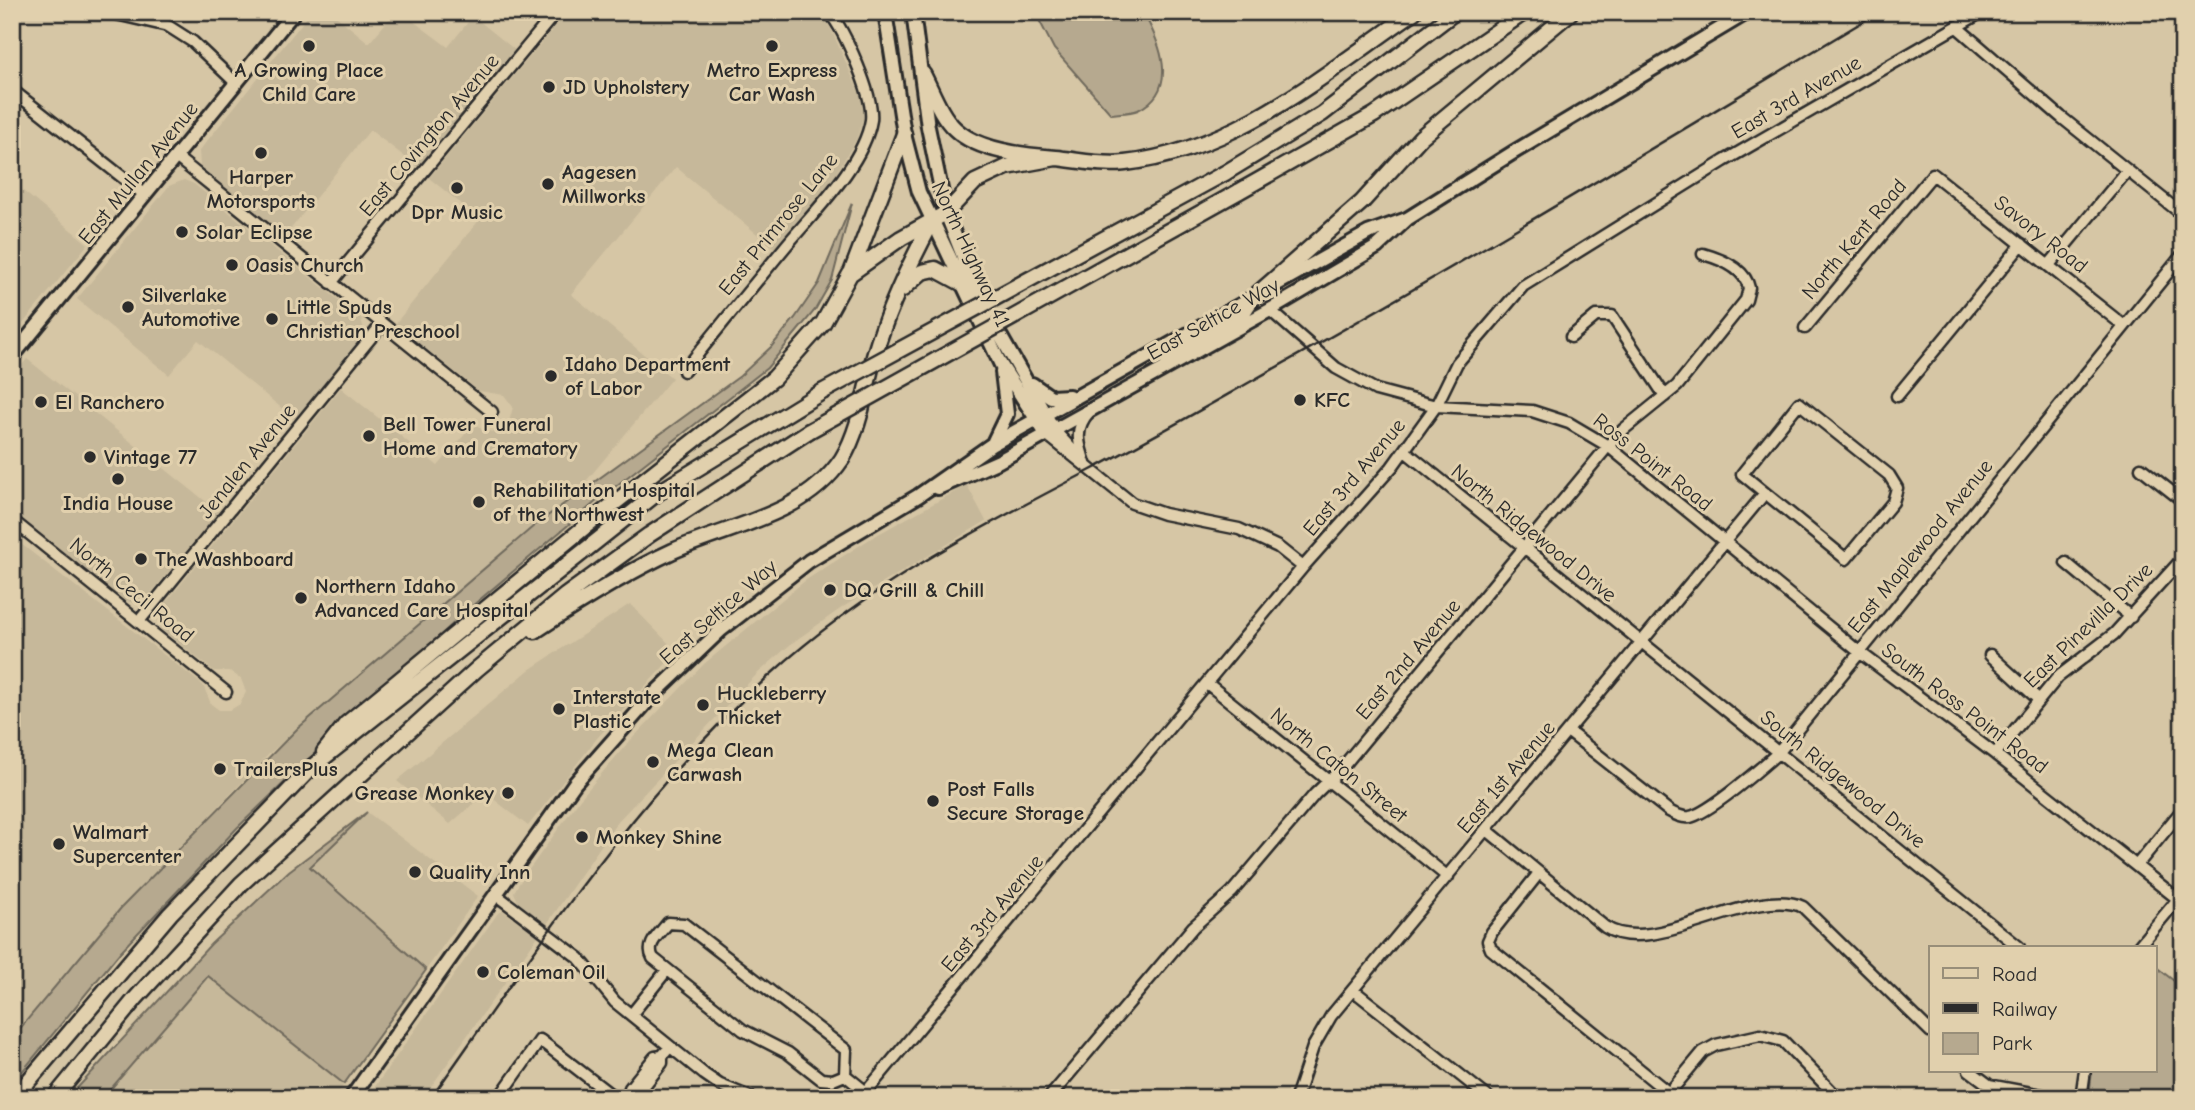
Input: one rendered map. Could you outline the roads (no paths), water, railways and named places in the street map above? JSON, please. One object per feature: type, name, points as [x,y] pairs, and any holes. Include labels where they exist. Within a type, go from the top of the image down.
[{"type":"highway","points":[[923,74],[956,130],[994,148],[1016,155],[1123,164],[1197,148],[1304,90],[1414,12]]},
{"type":"highway","points":[[312,767],[656,494],[822,393],[1225,173],[1322,114],[1455,12]]},
{"type":"highway","points":[[54,1098],[136,998],[241,884],[477,669],[565,596],[649,535],[809,431],[1374,115],[1525,12]]},
{"type":"highway","points":[[1255,296],[1362,202],[1422,137],[1571,12]]},
{"type":"highway","points":[[14,1098],[170,914],[312,767],[346,724],[598,516],[774,378],[817,332],[850,274],[904,134]]},
{"type":"highway","points":[[850,274],[901,238],[946,213],[975,182],[1007,167],[1056,158]]},
{"type":"highway","points":[[477,669],[637,569],[706,538],[787,507],[813,490],[829,475],[849,447],[876,350],[932,220]]},
{"type":"highway","points":[[898,295],[922,272],[935,269],[961,283]]},
{"type":"main road","name":"East Mullan Avenue","points":[[12,358],[294,12]]},
{"type":"main road","name":"North Highway 41","points":[[885,12],[904,134],[919,192],[1001,365],[1040,416]]},
{"type":"main road","name":"North Highway 41","points":[[913,12],[928,127],[946,213],[982,302],[1030,382],[1040,416]]},
{"type":"main road","name":"East Seltice Way","points":[[351,1098],[575,783],[652,696],[700,649],[782,580],[919,496],[991,445],[1040,416],[1368,233],[1406,219],[1748,12]]},
{"type":"main road","name":"East Seltice Way","points":[[919,496],[999,461],[1270,310],[1377,247],[1406,219]]},
{"type":"main road","name":"Ross Point Road","points":[[1255,296],[1270,310]]},
{"type":"main road","points":[[1137,384],[1188,345],[1244,313],[1255,296]]},
{"type":"main road","points":[[991,445],[1007,414],[1001,365]]},
{"type":"main road","points":[[1030,382],[1043,393],[1057,399],[1080,393]]},
{"type":"main road","points":[[1040,416],[1050,432]]},
{"type":"street","points":[[107,12],[168,26],[193,42],[236,83]]},
{"type":"street","name":"East Covington Avenue","points":[[331,283],[556,12]]},
{"type":"street","name":"East Primrose Lane","points":[[684,371],[844,175],[868,130],[871,114],[869,99],[843,35],[829,12]]},
{"type":"street","name":"East 3rd Avenue","points":[[864,1095],[1208,684],[1303,566],[1405,451],[1436,406],[1457,363],[1523,286],[1724,161],[1982,12]]},
{"type":"street","points":[[1957,27],[2183,215]]},
{"type":"street","points":[[12,89],[145,195]]},
{"type":"street","points":[[176,157],[492,412]]},
{"type":"street","points":[[2049,265],[2127,171]]},
{"type":"street","name":"Savory Road","points":[[1933,174],[2123,325]]},
{"type":"street","name":"North Kent Road","points":[[1805,328],[1933,174]]},
{"type":"street","points":[[1897,396],[2022,244]]},
{"type":"street","name":"East 2nd Avenue","points":[[1049,1098],[1193,928],[1232,892],[1328,781],[1608,446],[1624,429],[1677,386],[1749,296],[1748,282],[1743,275],[1723,260],[1703,254]]},
{"type":"street","name":"East Maplewood Avenue","points":[[1569,732],[1675,814],[1692,816],[1757,771],[1779,752],[1858,651],[2183,254]]},
{"type":"street","name":"Ross Point Road","points":[[1270,310],[1352,379],[1388,393],[1436,406],[1532,411],[1569,423],[1608,446],[1725,542]]},
{"type":"street","points":[[1571,337],[1595,316],[1612,316],[1665,396]]},
{"type":"street","name":"Jenalen Avenue","points":[[140,620],[382,324]]},
{"type":"street","points":[[1799,403],[1889,475],[1897,488],[1893,502],[1846,559],[1765,494],[1742,474],[1799,403]]},
{"type":"street","points":[[1086,467],[1078,435],[1081,422],[1091,410]]},
{"type":"street","points":[[1050,432],[1086,467],[1132,503],[1164,514],[1238,529],[1278,547],[1303,566]]},
{"type":"street","name":"North Ridgewood Drive","points":[[1405,451],[1522,549],[1641,642]]},
{"type":"street","points":[[2141,468],[2183,501]]},
{"type":"street","name":"East 1st Avenue","points":[[1296,1098],[1304,1067],[1317,1038],[1353,990],[1765,494]]},
{"type":"street","name":"North Cecil Road","points":[[12,520],[140,620],[226,692]]},
{"type":"street","name":"South Ross Point Road","points":[[1725,542],[1858,651],[1995,754],[2180,901]]},
{"type":"street","name":"East Pinevilla Drive","points":[[1995,754],[2038,699],[2073,664],[2131,617],[2183,558]]},
{"type":"street","points":[[2066,563],[2131,617]]},
{"type":"street","name":"South Ridgewood Drive","points":[[1641,642],[2018,946]]},
{"type":"street","points":[[1990,655],[2038,699]]},
{"type":"street","name":"North Caton Street","points":[[1208,684],[1448,877]]},
{"type":"street","points":[[2137,866],[2183,809]]},
{"type":"street","points":[[1486,830],[1605,927],[1620,935],[1645,934],[1776,902],[1795,903],[1811,913],[1929,1030]]},
{"type":"street","points":[[1539,873],[1492,932],[1488,941],[1491,949],[1672,1095],[1703,1052],[1725,1042],[1759,1035],[1783,1041],[1839,1098]]},
{"type":"street","points":[[495,894],[579,958],[612,999],[670,1047],[720,1085],[752,1098]]},
{"type":"street","points":[[2139,946],[2180,901]]},
{"type":"street","points":[[845,1075],[833,1080],[821,1079],[788,1053],[743,1030],[653,958],[650,947],[668,923],[680,922],[846,1051],[845,1075],[864,1095]]},
{"type":"street","points":[[631,1015],[667,970]]},
{"type":"street","points":[[1353,990],[1489,1098]]},
{"type":"street","points":[[499,1098],[540,1040],[611,1097]]},
{"type":"street","points":[[629,1096],[630,1088],[655,1057],[662,1056],[670,1047]]},
{"type":"street","points":[[1972,1072],[1989,1085],[2058,1098]]},
{"type":"street","points":[[2081,1098],[2085,1072]]},
{"type":"railway","points":[[431,1098],[589,876],[675,771],[771,674],[845,614],[883,587],[964,538],[1150,438],[1409,292],[1879,12]]},
{"type":"place","name":"A Growing Place Child Care","points":[[309,46]]},
{"type":"place","name":"Metro Express Car Wash","points":[[772,46]]},
{"type":"place","name":"JD Upholstery","points":[[549,87]]},
{"type":"place","name":"Harper Motorsports","points":[[261,153]]},
{"type":"place","name":"Aagesen Millworks","points":[[548,184]]},
{"type":"place","name":"Dpr Music","points":[[457,188]]},
{"type":"place","name":"Solar Eclipse","points":[[182,232]]},
{"type":"place","name":"Oasis Church","points":[[232,265]]},
{"type":"place","name":"Silverlake Automotive","points":[[128,307]]},
{"type":"place","name":"Little Spuds Christian Preschool","points":[[272,319]]},
{"type":"place","name":"Idaho Department of Labor","points":[[551,376]]},
{"type":"place","name":"KFC","points":[[1300,400]]},
{"type":"place","name":"El Ranchero","points":[[41,402]]},
{"type":"place","name":"Bell Tower Funeral Home and Crematory","points":[[369,436]]},
{"type":"place","name":"Vintage 77","points":[[90,457]]},
{"type":"place","name":"India House","points":[[118,479]]},
{"type":"place","name":"Rehabilitation Hospital of the Northwest","points":[[479,502]]},
{"type":"place","name":"The Washboard","points":[[141,559]]},
{"type":"place","name":"DQ Grill & Chill","points":[[830,590]]},
{"type":"place","name":"Northern Idaho Advanced Care Hospital","points":[[301,598]]},
{"type":"place","name":"Huckleberry Thicket","points":[[703,705]]},
{"type":"place","name":"Interstate Plastic","points":[[559,709]]},
{"type":"place","name":"Mega Clean Carwash","points":[[653,762]]},
{"type":"place","name":"TrailersPlus","points":[[220,769]]},
{"type":"place","name":"Grease Monkey","points":[[508,793]]},
{"type":"place","name":"Post Falls Secure Storage","points":[[933,801]]},
{"type":"place","name":"Monkey Shine","points":[[582,837]]},
{"type":"place","name":"Walmart Supercenter","points":[[59,844]]},
{"type":"place","name":"Quality Inn","points":[[415,872]]},
{"type":"place","name":"Coleman Oil","points":[[483,972]]}]
